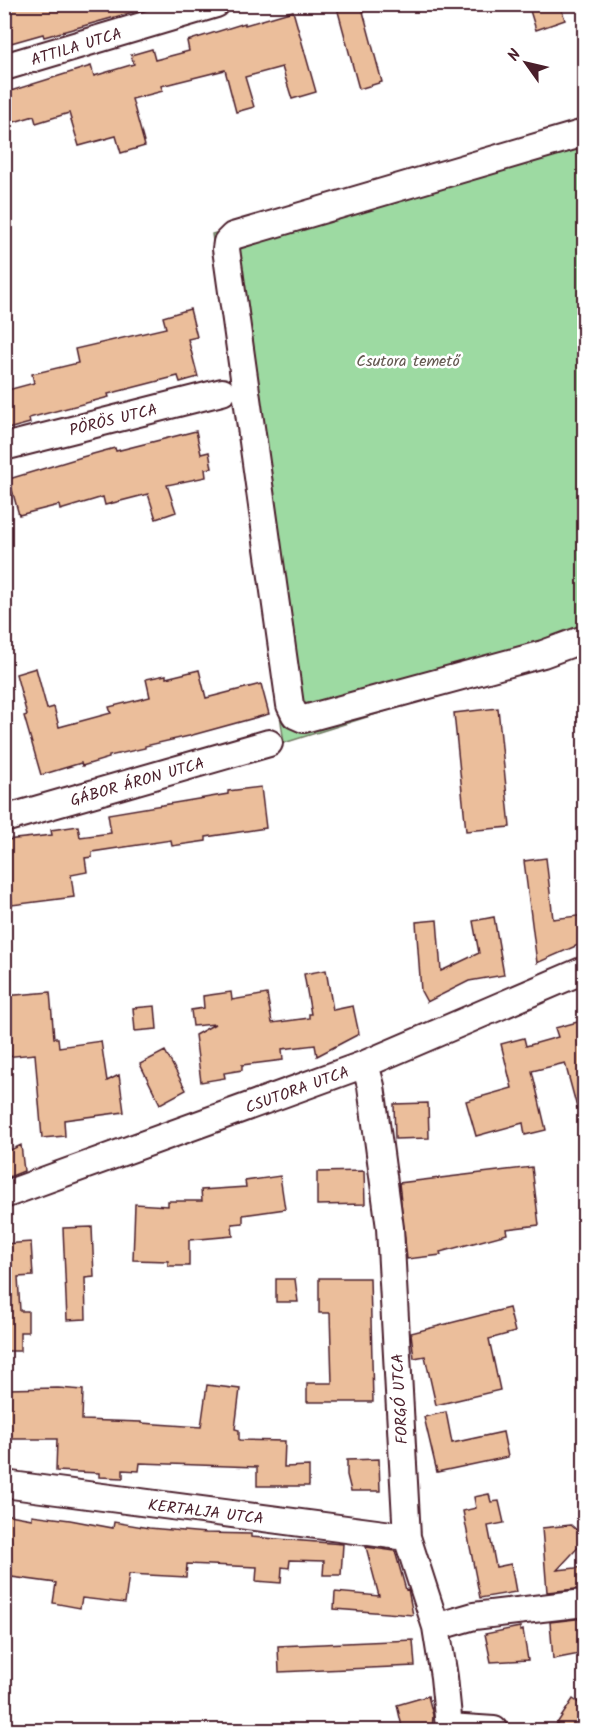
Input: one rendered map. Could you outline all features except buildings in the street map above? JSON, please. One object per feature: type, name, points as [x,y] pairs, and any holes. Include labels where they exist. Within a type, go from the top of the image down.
[{"type":"street","name":"ATTILA UTCA","points":[[4,67],[215,5]]},
{"type":"street","points":[[585,132],[233,236],[227,242],[226,249],[290,705],[295,715],[304,719],[543,654],[585,639]]},
{"type":"street","name":"PÖRÖS UTCA","points":[[4,447],[222,392]]},
{"type":"street","name":"GÁBOR ÁRON UTCA","points":[[4,819],[269,743]]},
{"type":"street","name":"CSUTORA UTCA","points":[[4,1195],[365,1064],[585,970]]},
{"type":"street","name":"FORGÓ UTCA","points":[[365,1064],[371,1086],[390,1228],[407,1537],[436,1627],[444,1677],[448,1729]]},
{"type":"street","name":"KERTALJA UTCA","points":[[4,1484],[407,1537]]},
{"type":"street","points":[[436,1627],[474,1616],[585,1603]]},
{"type":"street","points":[[448,1729],[494,1731]]},
{"type":"green space","name":"Csutora temető","points":[[584,125],[584,649],[284,743],[212,234]]}]
